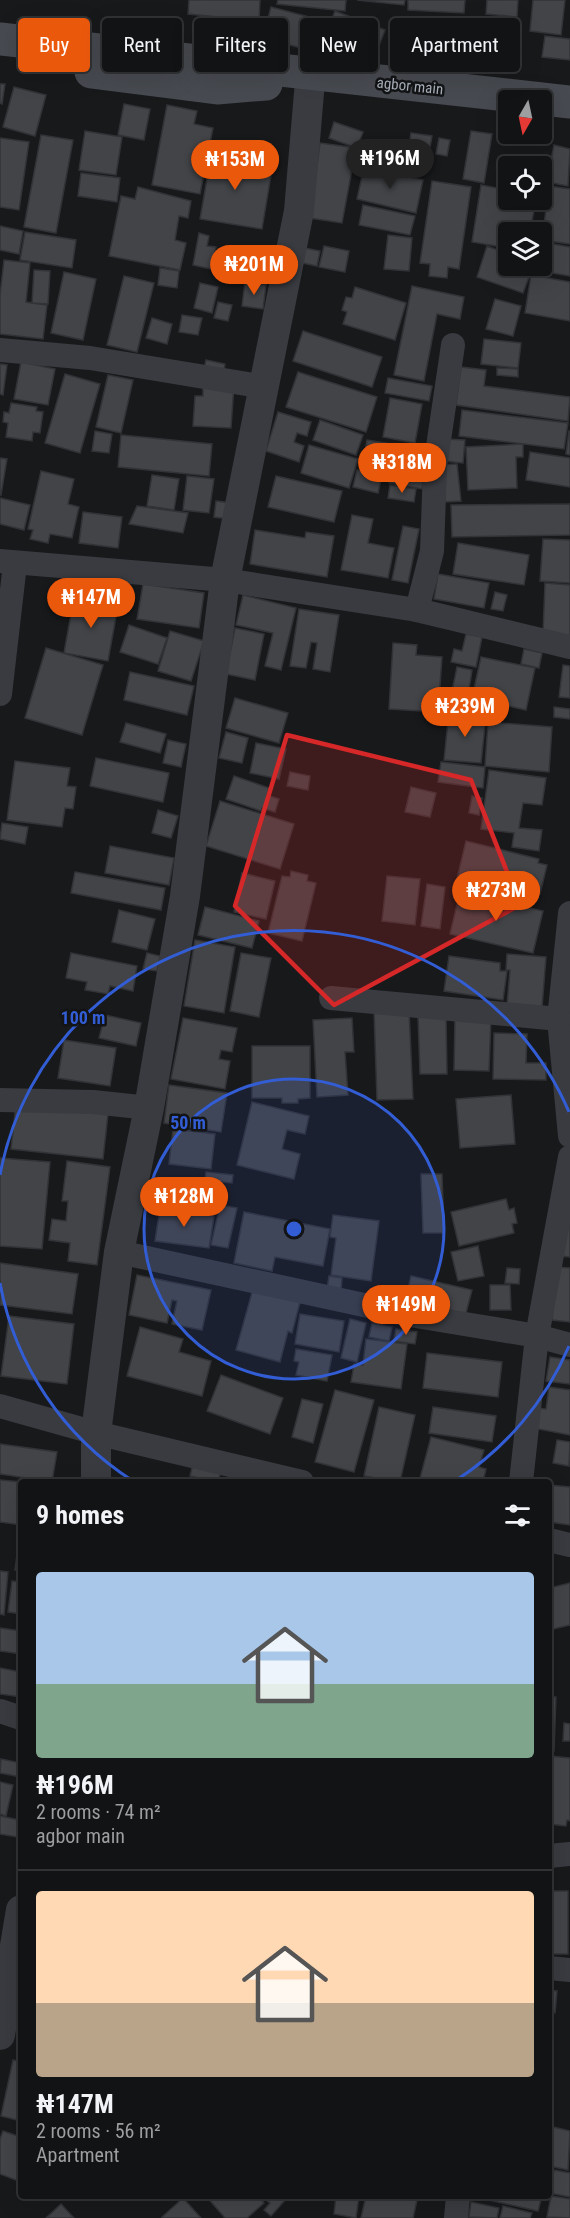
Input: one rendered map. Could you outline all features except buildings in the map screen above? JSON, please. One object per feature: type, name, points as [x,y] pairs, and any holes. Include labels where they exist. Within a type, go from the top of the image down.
[{"type":"main road","name":"agbor main","points":[[0,39],[570,102]]},
{"type":"main road","name":"agbor main","points":[[0,61],[217,88],[310,81],[498,111]]},
{"type":"main road","points":[[552,120],[570,123]]},
{"type":"street","points":[[96,1479],[96,1433],[119,1252],[149,1108],[185,896],[225,580],[299,211],[310,81]]},
{"type":"street","points":[[417,610],[432,551],[435,467],[453,345]]},
{"type":"street","points":[[0,350],[90,358],[265,387]]},
{"type":"street","points":[[0,694],[7,562],[225,580],[417,610],[570,647]]},
{"type":"street","points":[[570,913],[560,1019],[570,1136]]},
{"type":"street","points":[[331,998],[560,1019]]},
{"type":"street","points":[[0,1100],[93,1102],[149,1108]]},
{"type":"street","points":[[521,1479],[537,1336],[570,1156]]},
{"type":"street","points":[[119,1252],[410,1315],[537,1336],[570,1345]]},
{"type":"street","points":[[0,1406],[96,1433],[289,1479]]},
{"type":"street","points":[[552,1541],[570,1545]]},
{"type":"street","points":[[0,1711],[18,1717]]},
{"type":"street","points":[[552,1856],[570,1854]]},
{"type":"street","points":[[0,2035],[18,1928]]},
{"type":"street","points":[[552,1968],[570,1970]]},
{"type":"street","points":[[456,2218],[458,2199]]},
{"type":"highlighted area","points":[[287,735],[471,780],[520,905],[334,1005],[235,906]]}]
